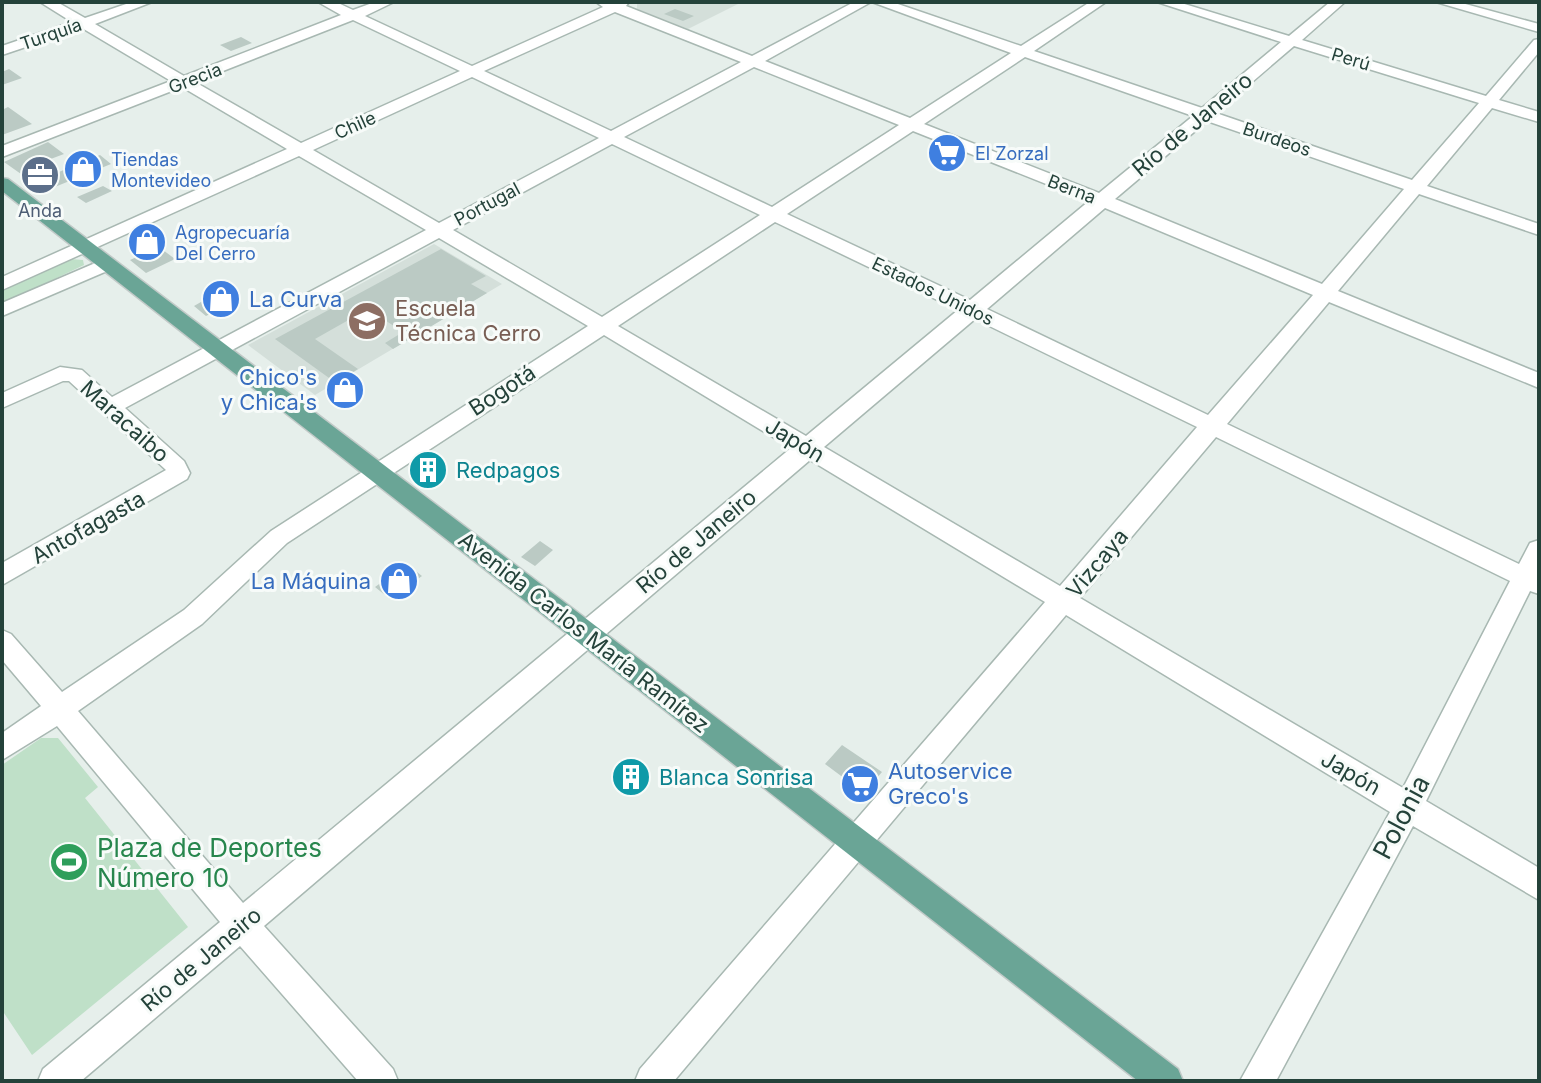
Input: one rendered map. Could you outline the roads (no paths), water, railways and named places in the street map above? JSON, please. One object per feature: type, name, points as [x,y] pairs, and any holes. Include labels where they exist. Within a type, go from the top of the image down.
[{"type":"main road","name":"Avenida Carlos María Ramírez","points":[[2,183],[1166,1081]]},
{"type":"street","name":"Japón","points":[[47,2],[602,325],[1539,885]]},
{"type":"street","name":"Turquía","points":[[2,51],[145,2]]},
{"type":"street","name":"Estados Unidos","points":[[325,2],[1214,425],[1532,581]]},
{"type":"street","name":"Grecia","points":[[2,152],[387,2]]},
{"type":"street","name":"Portugal","points":[[110,407],[864,2]]},
{"type":"street","name":"Burdeos","points":[[879,2],[1539,230]]},
{"type":"street","name":"Bogotá","points":[[2,748],[193,617],[279,537],[1099,2]]},
{"type":"street","name":"Perú","points":[[1164,2],[1539,117]]},
{"type":"street","name":"Río de Janeiro","points":[[55,1081],[1338,2]]},
{"type":"street","points":[[1443,2],[1539,28]]},
{"type":"street","name":"Berna","points":[[615,4],[1539,381]]},
{"type":"street","name":"Chile","points":[[2,284],[615,4]]},
{"type":"street","name":"Vizcaya","points":[[652,1081],[858,844],[1539,43]]},
{"type":"street","points":[[2,310],[107,264]]},
{"type":"street","name":"Maracaibo","points":[[2,401],[60,374],[75,375],[176,467],[179,473],[174,478]]},
{"type":"street","name":"Antofagasta","points":[[2,575],[174,478]]},
{"type":"street","name":"Polonia","points":[[1257,1081],[1532,581],[1539,549]]},
{"type":"street","points":[[2,641],[62,708],[242,925],[381,1081]]},
{"type":"place","name":"El Zorzal","points":[[947,153]]},
{"type":"place","name":"Tiendas Montevideo","points":[[83,169]]},
{"type":"place","name":"Anda","points":[[40,175]]},
{"type":"place","name":"Agropecuaría Del Cerro","points":[[147,242]]},
{"type":"place","name":"La Curva","points":[[221,299]]},
{"type":"place","name":"Escuela Técnica Cerro","points":[[367,321]]},
{"type":"place","name":"Chico's y Chica's","points":[[345,390]]},
{"type":"place","name":"Redpagos","points":[[428,470]]},
{"type":"place","name":"La Máquina","points":[[399,581]]},
{"type":"place","name":"Blanca Sonrisa","points":[[631,777]]},
{"type":"place","name":"Autoservice Greco's","points":[[860,784]]},
{"type":"place","name":"Plaza de Deportes Número 10","points":[[69,862]]}]
